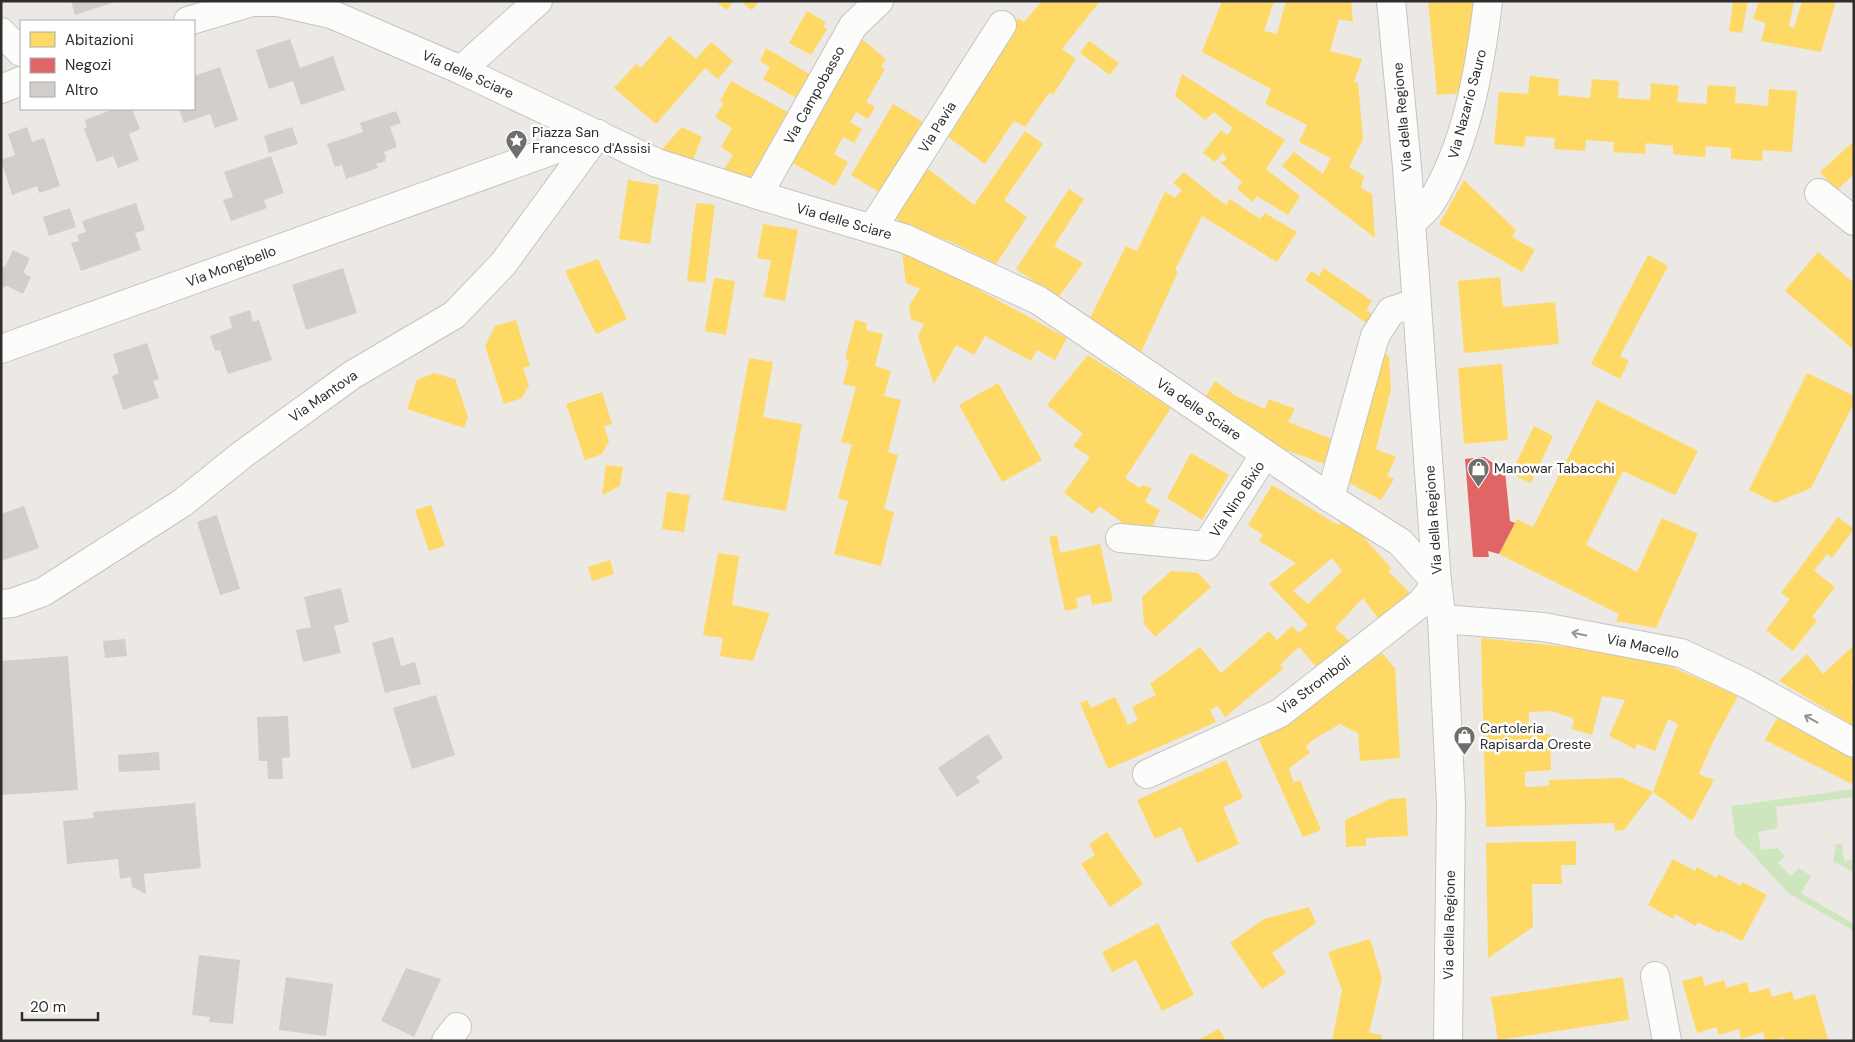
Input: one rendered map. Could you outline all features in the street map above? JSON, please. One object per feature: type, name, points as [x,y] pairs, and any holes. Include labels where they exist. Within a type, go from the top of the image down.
[{"type":"street","points":[[461,70],[538,1]]},
{"type":"street","name":"Via Campobasso","points":[[758,195],[853,26],[879,1]]},
{"type":"street","name":"Via della Regione","points":[[1391,1],[1411,223],[1442,619],[1450,803],[1448,1041]]},
{"type":"street","name":"Via Nazario Sauro","points":[[1411,223],[1429,206],[1453,162],[1481,53],[1488,1]]},
{"type":"street","name":"Via delle Sciare","points":[[191,20],[252,2],[278,2],[331,14],[461,70],[657,163],[906,239],[1038,300],[1330,498],[1400,542],[1438,583]]},
{"type":"street","name":"Via Pavia","points":[[872,229],[1002,25]]},
{"type":"street","points":[[1,32],[20,51]]},
{"type":"street","points":[[1,89],[20,81]]},
{"type":"street","name":"Via Mongibello","points":[[1,349],[598,134]]},
{"type":"street","name":"Via Mantova","points":[[1,604],[12,603],[43,592],[182,503],[243,454],[352,375],[454,315],[503,264],[598,134]]},
{"type":"street","points":[[1819,193],[1854,221]]},
{"type":"street","points":[[1330,498],[1375,336],[1391,311],[1416,303]]},
{"type":"street","name":"Via Nino Bixio","points":[[1120,538],[1206,546],[1266,454]]},
{"type":"street","name":"Via Stromboli","points":[[1147,774],[1280,713],[1421,603],[1438,583]]},
{"type":"street","name":"Via Macello","points":[[1442,619],[1543,627],[1681,652],[1747,684],[1854,743]]},
{"type":"street","points":[[1655,976],[1667,1041]]},
{"type":"green space","points":[[1854,789],[1854,797],[1776,807],[1778,826],[1775,829],[1758,832],[1761,850],[1778,848],[1785,856],[1778,863],[1791,876],[1799,868],[1811,876],[1801,893],[1854,924],[1854,931],[1788,893],[1735,835],[1731,806]]},
{"type":"green space","points":[[1836,844],[1842,844],[1844,861],[1854,860],[1854,873],[1833,861]]},
{"type":"building: Abitazioni","points":[[715,1],[733,1],[727,10]]},
{"type":"building: Abitazioni","points":[[740,1],[759,1],[752,10]]},
{"type":"building: Abitazioni","points":[[1042,1],[1100,1],[1062,49],[1076,59],[1053,95],[1050,92],[1025,127],[1014,121],[985,164],[944,134],[1018,18],[1024,22]]},
{"type":"building: Abitazioni","points":[[1222,1],[1274,1],[1264,31],[1277,34],[1286,1],[1351,1],[1353,22],[1339,19],[1330,51],[1362,59],[1354,82],[1358,83],[1363,139],[1349,167],[1364,176],[1361,188],[1372,194],[1375,238],[1282,166],[1294,152],[1323,174],[1331,158],[1299,142],[1307,125],[1265,104],[1271,89],[1202,52]]},
{"type":"building: Abitazioni","points":[[1428,1],[1479,1],[1462,93],[1437,95]]},
{"type":"building: Abitazioni","points":[[1733,1],[1748,1],[1742,33],[1729,31]]},
{"type":"building: Abitazioni","points":[[1759,1],[1794,1],[1789,26],[1794,28],[1802,1],[1836,1],[1821,52],[1761,41],[1766,23],[1753,19]]},
{"type":"building: Abitazioni","points":[[807,11],[826,22],[823,26],[827,29],[811,55],[789,43]]},
{"type":"building: Abitazioni","points":[[669,36],[696,59],[711,42],[733,61],[718,79],[705,68],[656,124],[614,88],[636,64],[641,68]]},
{"type":"building: Abitazioni","points":[[858,36],[886,59],[881,66],[885,69],[866,102],[875,107],[868,119],[856,112],[850,122],[862,129],[854,143],[843,137],[834,154],[848,162],[835,186],[788,161]]},
{"type":"building: Abitazioni","points":[[1089,41],[1119,63],[1110,75],[1080,53]]},
{"type":"building: Abitazioni","points":[[766,48],[813,76],[800,100],[763,79],[770,67],[760,61]]},
{"type":"building: Abitazioni","points":[[1182,74],[1285,140],[1266,169],[1300,196],[1288,215],[1257,196],[1253,202],[1237,189],[1242,182],[1221,163],[1227,159],[1223,153],[1215,162],[1203,153],[1221,130],[1227,135],[1233,128],[1214,112],[1205,120],[1175,96]]},
{"type":"building: Abitazioni","points":[[1530,76],[1559,79],[1558,95],[1590,98],[1592,79],[1619,81],[1618,98],[1650,100],[1651,83],[1679,86],[1677,102],[1706,104],[1708,85],[1736,87],[1735,103],[1768,106],[1769,89],[1797,91],[1792,152],[1763,150],[1762,161],[1731,159],[1731,148],[1706,146],[1705,157],[1673,154],[1673,146],[1646,143],[1645,154],[1613,152],[1614,142],[1586,140],[1585,151],[1554,149],[1555,138],[1526,136],[1524,147],[1494,144],[1499,92],[1528,94]]},
{"type":"building: Abitazioni","points":[[731,81],[791,114],[753,182],[723,171],[733,155],[721,147],[732,128],[715,117],[724,103],[720,101]]},
{"type":"building: Abitazioni","points":[[893,104],[925,123],[882,194],[851,175]]},
{"type":"building: Abitazioni","points":[[682,127],[702,137],[693,160],[662,149]]},
{"type":"building: Abitazioni","points":[[1025,131],[1043,144],[1004,200],[1027,217],[996,264],[949,241],[909,228],[890,214],[922,164],[974,205]]},
{"type":"building: Abitazioni","points":[[1854,141],[1854,174],[1837,190],[1820,172]]},
{"type":"building: Abitazioni","points":[[1184,172],[1226,205],[1230,199],[1260,219],[1265,213],[1297,232],[1277,262],[1202,216],[1175,270],[1178,272],[1141,352],[1090,318],[1126,246],[1137,251],[1165,192],[1175,198],[1182,190],[1173,183]]},
{"type":"building: Abitazioni","points":[[628,180],[659,185],[650,244],[619,239]]},
{"type":"building: Abitazioni","points":[[1464,180],[1516,230],[1512,237],[1535,250],[1522,272],[1439,224]]},
{"type":"building: Abitazioni","points":[[1069,189],[1084,199],[1054,246],[1083,263],[1058,298],[1016,269]]},
{"type":"building: Abitazioni","points":[[696,203],[715,205],[705,283],[687,281]]},
{"type":"building: Abitazioni","points":[[763,224],[798,230],[785,301],[764,297],[771,260],[757,258]]},
{"type":"building: Abitazioni","points":[[902,252],[952,275],[1067,338],[1055,360],[1037,350],[1031,361],[985,336],[974,355],[956,345],[934,384],[918,336],[924,324],[911,319],[909,306],[920,289],[906,283]]},
{"type":"building: Abitazioni","points":[[1818,252],[1854,283],[1854,350],[1785,291]]},
{"type":"building: Abitazioni","points":[[1648,255],[1668,266],[1620,356],[1629,361],[1620,379],[1591,364]]},
{"type":"building: Abitazioni","points":[[598,259],[627,319],[596,334],[565,271]]},
{"type":"building: Abitazioni","points":[[1324,268],[1372,301],[1366,310],[1374,315],[1368,324],[1305,280],[1311,271],[1319,276]]},
{"type":"building: Abitazioni","points":[[1500,277],[1503,307],[1555,302],[1559,344],[1464,353],[1458,281]]},
{"type":"building: Abitazioni","points":[[714,278],[735,281],[726,335],[705,331]]},
{"type":"building: Abitazioni","points":[[516,320],[530,366],[523,368],[529,385],[522,398],[504,404],[485,346],[495,326]]},
{"type":"building: Abitazioni","points":[[855,320],[867,323],[866,330],[883,334],[875,366],[891,371],[884,396],[901,400],[888,452],[898,455],[884,509],[894,512],[881,566],[834,554],[848,501],[838,498],[852,444],[841,442],[856,387],[843,384],[849,360],[845,359]]},
{"type":"building: Abitazioni","points":[[1376,352],[1389,356],[1391,389],[1376,449],[1396,457],[1387,476],[1394,479],[1381,500],[1340,478]]},
{"type":"building: Abitazioni","points":[[1088,355],[1171,408],[1125,478],[1140,488],[1142,485],[1152,488],[1145,502],[1160,510],[1149,534],[1117,531],[1122,522],[1099,506],[1093,514],[1064,493],[1090,457],[1073,446],[1083,434],[1047,405]]},
{"type":"building: Abitazioni","points":[[749,358],[773,362],[763,417],[802,424],[786,511],[723,500]]},
{"type":"building: Abitazioni","points":[[1502,364],[1508,440],[1464,444],[1458,368]]},
{"type":"building: Abitazioni","points":[[434,373],[455,379],[468,417],[464,428],[407,409],[417,380]]},
{"type":"building: Abitazioni","points":[[1807,373],[1854,396],[1854,403],[1811,488],[1775,503],[1749,490]]},
{"type":"building: Abitazioni","points":[[1215,381],[1236,396],[1265,409],[1269,399],[1295,409],[1288,422],[1334,440],[1325,464],[1280,448],[1205,397]]},
{"type":"building: Abitazioni","points":[[998,383],[1042,460],[1002,482],[959,405]]},
{"type":"building: Abitazioni","points":[[602,392],[612,424],[604,426],[609,441],[602,454],[585,460],[566,404]]},
{"type":"building: Abitazioni","points":[[1597,400],[1698,451],[1675,495],[1623,471],[1586,545],[1637,572],[1662,518],[1698,534],[1656,628],[1616,621],[1619,614],[1499,554],[1517,519],[1533,527]]},
{"type":"building: Abitazioni","points":[[1534,426],[1553,436],[1531,483],[1511,474]]},
{"type":"building: Abitazioni","points":[[1191,453],[1229,475],[1202,520],[1167,498]]},
{"type":"building: Abitazioni","points":[[606,465],[623,467],[620,486],[602,495]]},
{"type":"building: Abitazioni","points":[[1272,485],[1338,525],[1347,518],[1392,569],[1388,571],[1412,595],[1380,621],[1363,598],[1335,628],[1352,643],[1319,670],[1299,647],[1280,665],[1284,668],[1225,717],[1218,706],[1210,710],[1216,722],[1108,769],[1080,703],[1087,700],[1091,708],[1115,697],[1128,725],[1138,720],[1132,707],[1156,695],[1150,684],[1200,647],[1221,673],[1269,631],[1277,640],[1292,626],[1299,633],[1308,625],[1269,584],[1296,563],[1259,541],[1263,535],[1248,525]],"holes":[[[1332,558],[1342,571],[1308,604],[1293,591]]]},
{"type":"building: Abitazioni","points":[[667,492],[690,495],[684,532],[662,529]]},
{"type":"building: Abitazioni","points":[[431,505],[445,546],[429,551],[415,510]]},
{"type":"building: Abitazioni","points":[[1838,517],[1854,529],[1832,558],[1827,554],[1814,571],[1835,587],[1812,617],[1817,620],[1793,651],[1766,630],[1790,599],[1781,593]]},
{"type":"building: Abitazioni","points":[[1057,535],[1060,553],[1100,544],[1113,601],[1092,605],[1090,594],[1076,598],[1078,608],[1065,611],[1049,537]]},
{"type":"building: Abitazioni","points":[[718,553],[739,556],[732,605],[770,613],[753,661],[720,656],[723,638],[703,635]]},
{"type":"building: Abitazioni","points":[[610,560],[614,574],[592,581],[588,567]]},
{"type":"building: Abitazioni","points":[[1171,571],[1198,573],[1211,587],[1155,637],[1144,624],[1142,597]]},
{"type":"building: Abitazioni","points":[[1481,638],[1588,649],[1672,667],[1738,696],[1713,742],[1699,774],[1714,780],[1692,821],[1653,792],[1624,830],[1615,831],[1614,823],[1486,827]],"holes":[[[1602,696],[1625,700],[1609,736],[1635,749],[1637,744],[1655,751],[1668,719],[1678,724],[1653,792],[1622,778],[1549,780],[1549,786],[1525,787],[1525,772],[1551,770],[1550,735],[1540,731],[1528,731],[1529,712],[1552,711],[1574,719],[1572,729],[1592,735]]]},
{"type":"building: Abitazioni","points":[[1852,647],[1854,649],[1854,679],[1851,681],[1854,685],[1854,726],[1779,681],[1807,654],[1823,674]]},
{"type":"building: Abitazioni","points":[[1382,653],[1395,668],[1400,758],[1360,761],[1358,733],[1340,724],[1313,740],[1306,746],[1310,753],[1289,768],[1294,783],[1300,780],[1321,830],[1303,837],[1256,733],[1294,717]]},
{"type":"building: Abitazioni","points":[[1777,718],[1854,758],[1854,785],[1765,740]]},
{"type":"building: Abitazioni","points":[[1226,760],[1243,798],[1223,807],[1239,844],[1197,863],[1181,827],[1155,839],[1137,800]]},
{"type":"building: Abitazioni","points":[[1406,798],[1408,836],[1366,838],[1366,846],[1346,847],[1345,820],[1390,799]]},
{"type":"building: Abitazioni","points":[[1107,832],[1143,884],[1110,907],[1081,864],[1095,855],[1089,844]]},
{"type":"building: Abitazioni","points":[[1576,841],[1576,865],[1561,865],[1562,884],[1532,884],[1533,927],[1488,958],[1486,843]]},
{"type":"building: Abitazioni","points":[[1673,859],[1695,871],[1697,867],[1717,878],[1718,874],[1741,886],[1743,882],[1767,895],[1742,941],[1721,930],[1719,933],[1698,922],[1696,926],[1675,914],[1673,919],[1648,905]]},
{"type":"building: Abitazioni","points":[[1309,907],[1316,923],[1272,953],[1286,973],[1262,989],[1230,943],[1264,919]]},
{"type":"building: Abitazioni","points":[[1158,923],[1194,995],[1162,1011],[1136,960],[1112,972],[1102,952]]},
{"type":"building: Abitazioni","points":[[1370,939],[1382,978],[1369,1033],[1382,1035],[1381,1041],[1332,1041],[1342,990],[1328,952]]},
{"type":"building: Abitazioni","points":[[1702,976],[1705,986],[1724,980],[1726,988],[1747,982],[1750,993],[1769,988],[1772,997],[1792,991],[1794,1000],[1815,994],[1828,1039],[1785,1041],[1784,1037],[1773,1041],[1765,1041],[1763,1032],[1741,1039],[1739,1029],[1719,1035],[1716,1027],[1697,1033],[1682,981]]},
{"type":"building: Abitazioni","points":[[1623,977],[1629,1020],[1498,1040],[1491,997]]},
{"type":"building: Abitazioni","points":[[1219,1029],[1226,1041],[1196,1041]]},
{"type":"building: Negozi","points":[[1484,457],[1505,471],[1510,521],[1515,523],[1499,554],[1488,551],[1489,557],[1473,557],[1465,459]]},
{"type":"building: Altro","points":[[71,1],[115,1],[115,2],[75,15]]},
{"type":"building: Altro","points":[[290,39],[300,68],[333,56],[345,90],[301,105],[293,81],[269,89],[256,50]]},
{"type":"building: Altro","points":[[220,67],[238,120],[215,128],[210,114],[184,123],[179,110],[195,110],[195,76]]},
{"type":"building: Altro","points":[[111,110],[132,110],[140,129],[129,134],[139,160],[118,168],[113,156],[97,162],[84,129],[87,127],[85,120]]},
{"type":"building: Altro","points":[[396,111],[401,123],[390,127],[397,147],[384,152],[385,161],[376,163],[378,168],[346,179],[342,165],[335,167],[327,144],[363,132],[360,123]]},
{"type":"building: Altro","points":[[27,127],[32,142],[44,138],[60,186],[39,193],[37,186],[12,195],[1,160],[15,155],[8,134]]},
{"type":"building: Altro","points":[[292,127],[298,144],[269,153],[264,136]]},
{"type":"building: Altro","points":[[271,156],[284,193],[264,200],[267,208],[231,221],[223,200],[233,197],[224,172]]},
{"type":"building: Altro","points":[[136,203],[145,230],[135,233],[141,250],[81,271],[71,243],[79,241],[77,235],[86,232],[82,221]]},
{"type":"building: Altro","points":[[70,208],[76,227],[49,236],[43,217]]},
{"type":"building: Altro","points":[[13,250],[30,258],[23,273],[31,277],[23,294],[7,286],[1,288],[1,265],[5,267]]},
{"type":"building: Altro","points":[[343,268],[357,313],[306,330],[292,285]]},
{"type":"building: Altro","points":[[250,310],[253,322],[259,320],[272,360],[228,374],[220,350],[215,351],[210,336],[232,328],[229,317]]},
{"type":"building: Altro","points":[[147,343],[159,379],[153,381],[159,398],[123,410],[112,376],[119,373],[113,354]]},
{"type":"building: Altro","points":[[24,506],[39,548],[1,561],[1,514]]},
{"type":"building: Altro","points":[[217,515],[240,589],[220,595],[197,522]]},
{"type":"building: Altro","points":[[341,588],[349,622],[334,626],[341,653],[303,662],[296,630],[311,627],[304,597]]},
{"type":"building: Altro","points":[[393,637],[401,666],[415,662],[421,684],[385,693],[372,643]]},
{"type":"building: Altro","points":[[125,639],[127,656],[105,658],[103,641]]},
{"type":"building: Altro","points":[[68,656],[78,790],[1,795],[1,661]]},
{"type":"building: Altro","points":[[436,695],[455,755],[412,769],[393,708]]},
{"type":"building: Altro","points":[[288,716],[290,757],[282,758],[283,779],[268,779],[267,761],[259,761],[257,717]]},
{"type":"building: Altro","points":[[988,734],[1003,758],[976,777],[980,782],[957,797],[938,768]]},
{"type":"building: Altro","points":[[159,752],[160,770],[119,772],[118,755]]},
{"type":"building: Altro","points":[[195,803],[201,868],[144,874],[146,894],[132,887],[131,877],[120,879],[118,859],[67,864],[63,821],[94,818],[93,812]]},
{"type":"building: Altro","points":[[199,955],[240,960],[233,1024],[209,1022],[210,1017],[192,1015]]},
{"type":"building: Altro","points":[[406,968],[441,979],[414,1037],[381,1021]]},
{"type":"building: Altro","points":[[286,977],[333,984],[326,1036],[279,1030]]},
{"type":"place","name":"Piazza San Francesco d'Assisi","points":[[516,159]]},
{"type":"place","name":"Manowar Tabacchi","points":[[1478,487]]},
{"type":"place","name":"Cartoleria Rapisarda Oreste","points":[[1464,755]]}]
